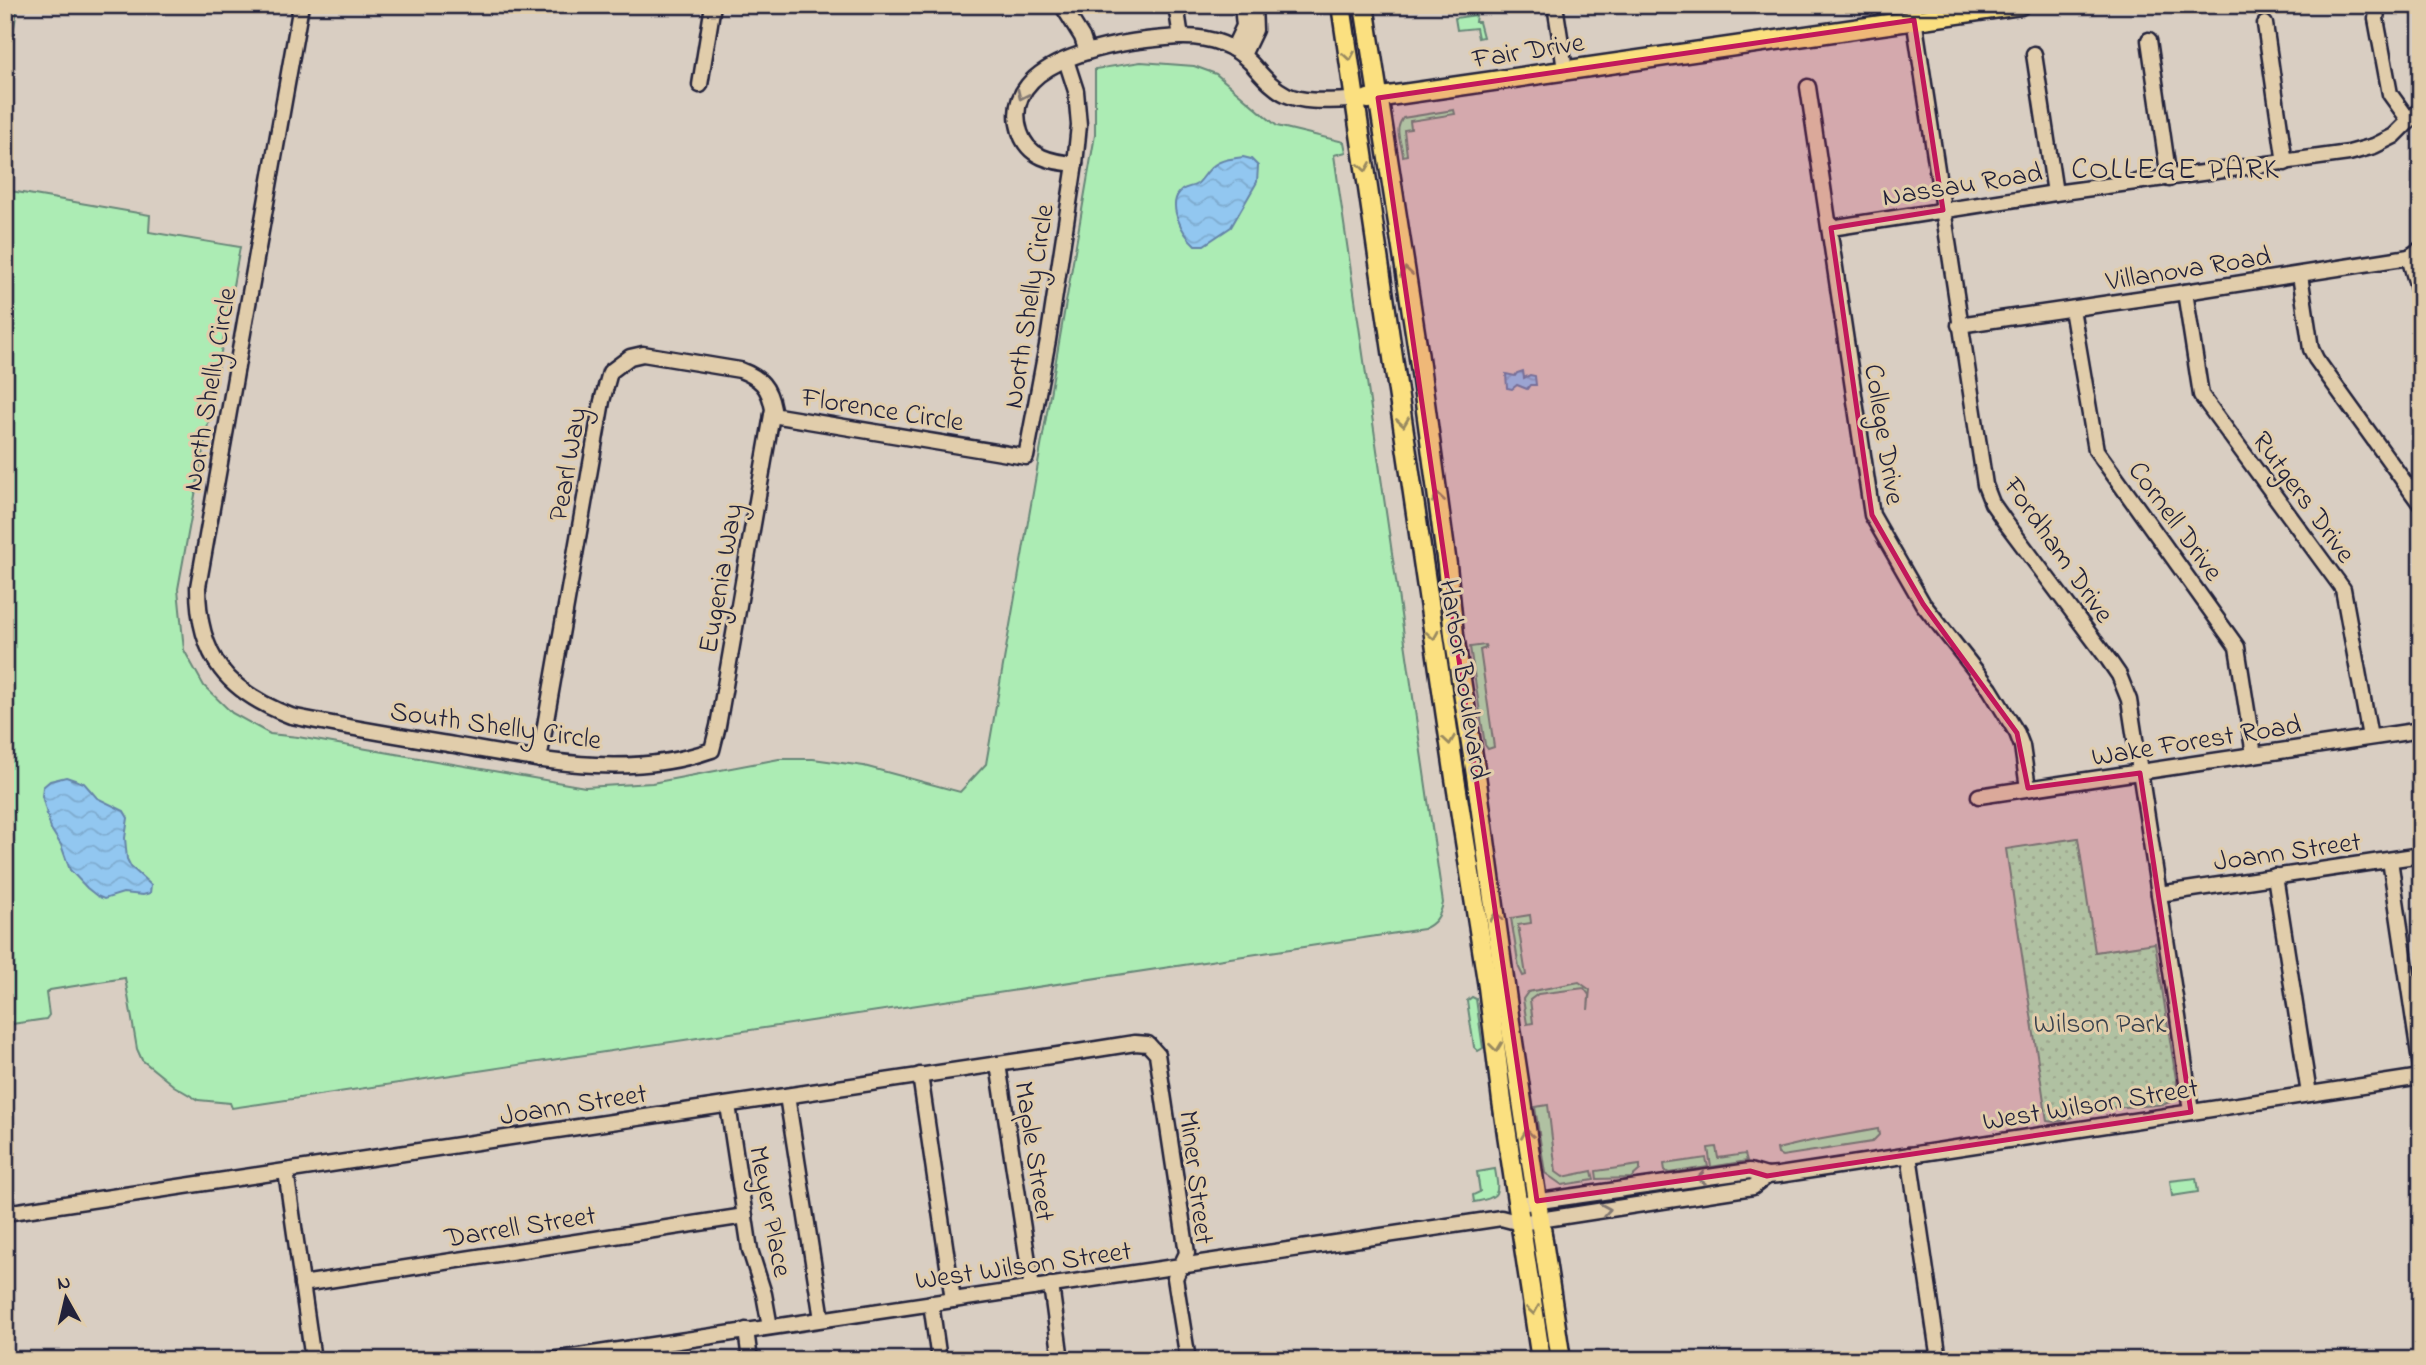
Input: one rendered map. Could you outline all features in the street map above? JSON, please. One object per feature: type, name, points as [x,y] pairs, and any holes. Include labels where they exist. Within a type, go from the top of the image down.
[{"type":"main road","name":"Harbor Boulevard","points":[[1341,5],[1541,1360]]},
{"type":"main road","name":"Harbor Boulevard","points":[[1364,5],[1418,351],[1454,635],[1561,1360]]},
{"type":"main road","name":"Fair Drive","points":[[1355,100],[1913,13],[2020,5]]},
{"type":"street","name":"North Shelly Circle","points":[[301,5],[198,587],[198,607],[212,655],[222,672],[240,691],[273,710],[314,721]]},
{"type":"street","points":[[700,85],[713,5]]},
{"type":"street","points":[[1062,5],[1082,37],[1087,52]]},
{"type":"street","points":[[1176,5],[1181,37]]},
{"type":"street","points":[[1555,5],[1565,69]]},
{"type":"street","points":[[2378,5],[2376,19],[2385,75],[2390,94],[2408,120]]},
{"type":"street","points":[[1238,52],[1248,6]]},
{"type":"street","name":"Fordham Drive","points":[[1913,13],[1980,462],[1988,495],[2119,675],[2130,707],[2191,1112]]},
{"type":"street","points":[[2265,24],[2285,163]]},
{"type":"street","points":[[1076,164],[1043,159],[1029,148],[1018,128],[1017,106],[1026,85],[1040,74],[1087,52],[1181,37],[1207,39],[1238,52],[1272,85],[1289,96],[1312,101],[1355,100]]},
{"type":"street","points":[[2149,40],[2169,179]]},
{"type":"street","points":[[2034,54],[2055,193]]},
{"type":"street","name":"North Shelly Circle","points":[[1026,457],[1076,164],[1078,109],[1076,91],[1066,60]]},
{"type":"street","name":"College Drive","points":[[1808,88],[1872,515],[1923,604],[1990,689],[2017,733],[2022,746],[2028,789]]},
{"type":"street","name":"Nassau Road","points":[[1830,228],[2055,193],[2349,153],[2374,146],[2393,136],[2421,109]]},
{"type":"street","points":[[2415,253],[2421,299]]},
{"type":"street","name":"Villanova Road","points":[[1959,325],[2300,275],[2415,253]]},
{"type":"street","points":[[2300,275],[2311,349],[2316,359],[2421,505]]},
{"type":"street","name":"Rutgers Drive","points":[[2185,292],[2201,395],[2343,589],[2370,737]]},
{"type":"street","name":"Cornell Drive","points":[[2072,309],[2096,450],[2237,647],[2254,755]]},
{"type":"street","name":"Pearl Way","points":[[539,760],[602,401],[610,372],[622,361],[643,354],[740,370],[751,374],[769,391],[772,415]]},
{"type":"street","name":"Florence Circle","points":[[772,415],[1026,457]]},
{"type":"street","name":"Eugenia Way","points":[[712,750],[772,415]]},
{"type":"street","name":"South Shelly Circle","points":[[314,721],[587,766],[640,765],[712,750]]},
{"type":"street","name":"Wake Forest Road","points":[[1979,796],[2421,730]]},
{"type":"street","name":"Joann Street","points":[[2159,894],[2421,855]]},
{"type":"street","points":[[2390,860],[2421,1068]]},
{"type":"street","points":[[2275,876],[2309,1094]]},
{"type":"street","name":"Joann Street","points":[[5,1213],[1135,1043],[1148,1044]]},
{"type":"street","name":"Miner Street","points":[[1148,1044],[1157,1054],[1186,1253],[1175,1278],[1188,1360]]},
{"type":"street","name":"Maple Street","points":[[998,1064],[1032,1288]]},
{"type":"street","points":[[920,1076],[953,1300]]},
{"type":"street","name":"West Wilson Street","points":[[1502,1218],[1517,1205],[1537,1201],[1750,1171],[1767,1176],[2421,1077]]},
{"type":"street","points":[[787,1096],[822,1319]]},
{"type":"street","name":"Meyer Place","points":[[728,1104],[750,1250],[764,1294],[770,1327]]},
{"type":"street","points":[[1909,1155],[1939,1360]]},
{"type":"street","points":[[286,1171],[313,1360]]},
{"type":"street","name":"West Wilson Street","points":[[552,1360],[1502,1218],[1520,1223],[1540,1220],[1752,1187],[1767,1176]]},
{"type":"street","name":"Darrell Street","points":[[302,1284],[745,1216]]},
{"type":"street","points":[[1051,1285],[1061,1360]]},
{"type":"street","points":[[931,1303],[939,1360]]},
{"type":"street","points":[[746,1330],[750,1360]]},
{"type":"highlighted area","points":[[1914,20],[1943,210],[1831,228],[1872,515],[1923,604],[2017,733],[2028,788],[2140,773],[2191,1112],[1767,1176],[1750,1171],[1537,1201],[1378,98]]},
{"type":"green space","points":[[5,5],[18,5],[5,77]]},
{"type":"green space","points":[[1476,15],[1475,22],[1479,22],[1483,37],[1478,38],[1476,28],[1457,30],[1455,18]]},
{"type":"green space","points":[[1141,62],[1194,66],[1216,74],[1277,126],[1344,142],[1346,152],[1334,155],[1443,903],[1439,916],[1431,925],[1423,929],[232,1108],[230,1103],[198,1100],[174,1086],[142,1060],[137,1049],[125,978],[50,990],[46,993],[49,1015],[46,1019],[5,1025],[5,190],[150,215],[149,232],[240,247],[178,589],[184,650],[204,686],[232,713],[270,734],[585,787],[652,783],[779,759],[813,759],[864,766],[960,792],[986,764],[1095,135],[1095,69]]},
{"type":"green space","points":[[1454,110],[1455,114],[1410,121],[1411,129],[1404,130],[1407,155],[1403,156],[1398,132],[1403,118]]},
{"type":"green space","points":[[1485,645],[1486,648],[1480,650],[1494,747],[1488,749],[1485,745],[1470,647]]},
{"type":"green space","name":"Wilson Park","points":[[2078,838],[2095,952],[2155,943],[2178,1092],[2174,1100],[2165,1104],[2103,1109],[2052,1122],[2047,1121],[2006,849]]},
{"type":"green space","points":[[1530,915],[1531,923],[1518,925],[1526,975],[1523,976],[1519,968],[1511,918]]},
{"type":"green space","points":[[1579,982],[1590,990],[1588,1010],[1589,995],[1584,988],[1538,994],[1530,1000],[1533,1023],[1527,1024],[1523,999],[1528,992]]},
{"type":"green space","points":[[1472,997],[1476,999],[1483,1048],[1478,1051],[1474,1047],[1467,1001]]},
{"type":"green space","points":[[1548,1105],[1556,1172],[1563,1177],[1592,1171],[1594,1180],[1562,1185],[1545,1173],[1535,1107]]},
{"type":"green space","points":[[1878,1129],[1879,1135],[1872,1142],[1782,1156],[1778,1154],[1777,1149]]},
{"type":"green space","points":[[1716,1147],[1718,1158],[1745,1154],[1747,1161],[1711,1167],[1708,1148]]},
{"type":"green space","points":[[1706,1158],[1708,1167],[1669,1173],[1665,1171],[1664,1164]]},
{"type":"green space","points":[[1640,1165],[1640,1170],[1631,1178],[1597,1179],[1596,1171]]},
{"type":"green space","points":[[1495,1169],[1496,1193],[1489,1199],[1474,1202],[1473,1195],[1480,1192],[1477,1172]]},
{"type":"green space","points":[[2196,1178],[2198,1192],[2172,1196],[2170,1181]]},
{"type":"water","points":[[1243,157],[1251,159],[1258,166],[1257,182],[1231,227],[1204,245],[1195,245],[1186,234],[1175,211],[1177,196],[1184,189],[1197,184],[1215,164]]},
{"type":"water","points":[[1523,371],[1524,378],[1535,376],[1536,385],[1530,385],[1527,389],[1517,385],[1512,389],[1507,388],[1506,374],[1515,376]]},
{"type":"water","points":[[66,777],[84,783],[97,798],[124,811],[128,818],[125,838],[127,859],[131,867],[151,885],[150,893],[123,893],[104,899],[87,888],[70,870],[61,845],[51,829],[42,796],[43,787],[50,781]]},
{"type":"district","name":"COLLEGE PARK","points":[[2176,168]]}]
